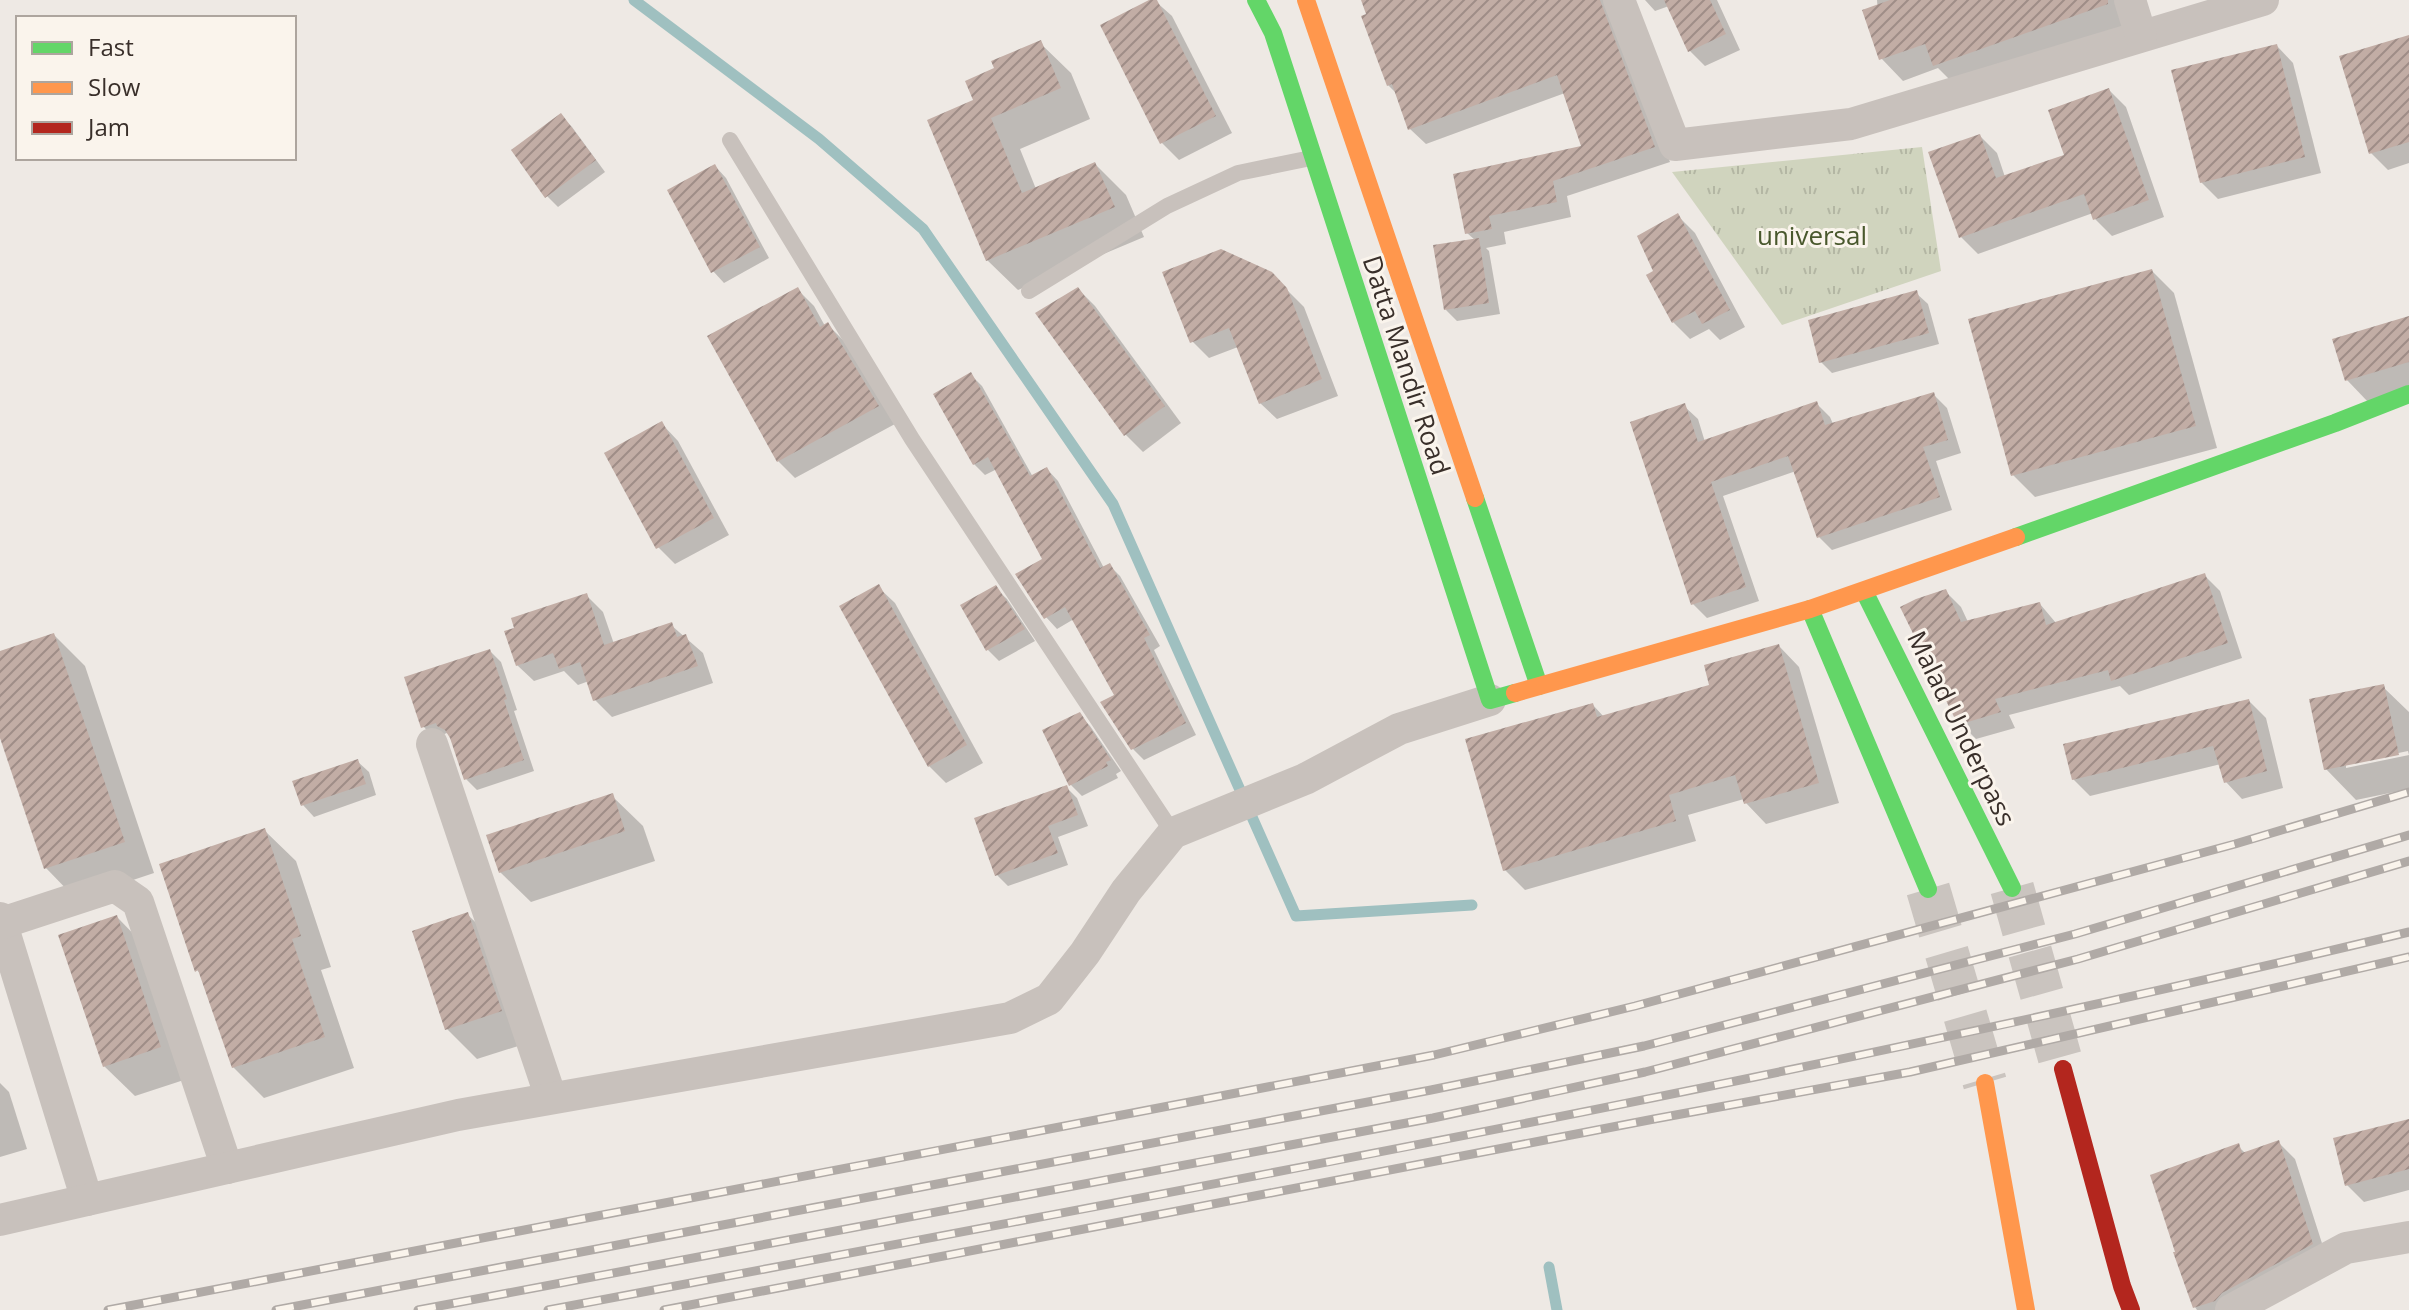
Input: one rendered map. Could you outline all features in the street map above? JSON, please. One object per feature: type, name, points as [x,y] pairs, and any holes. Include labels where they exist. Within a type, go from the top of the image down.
[{"type":"main road","name":"Datta Mandir Road","points":[[1256,0],[1273,33],[1313,88],[1539,686]]},
{"type":"main road","name":"Datta Mandir Road","points":[[1306,0],[1313,88],[1313,158],[1490,700]]},
{"type":"main road","points":[[1490,700],[1810,609],[2409,394]]},
{"type":"main road","name":"Malad Underpass","points":[[1864,591],[2012,888]]},
{"type":"main road","points":[[1810,609],[1928,889]]},
{"type":"main road","points":[[2063,1069],[2131,1310]]},
{"type":"main road","points":[[1985,1083],[2026,1310]]},
{"type":"street","points":[[1619,0],[1675,145],[1851,124],[2263,0]]},
{"type":"street","points":[[2130,0],[2141,36]]},
{"type":"street","points":[[0,1220],[458,1115],[1010,1018],[1049,999],[1085,953],[1126,891],[1173,833],[1305,779],[1399,729],[1490,700]]},
{"type":"street","points":[[432,744],[551,1098]]},
{"type":"street","points":[[87,1200],[1,920],[115,886],[138,902],[227,1168]]},
{"type":"street","points":[[2231,1310],[2346,1248],[2409,1237]]},
{"type":"lane","points":[[730,140],[912,439],[1173,833]]},
{"type":"lane","points":[[1029,291],[1167,206],[1238,173],[1313,158]]},
{"type":"green space","name":"universal","points":[[1922,147],[1941,271],[1782,325],[1672,172]]},
{"type":"building","points":[[1149,0],[1157,0],[1216,116],[1160,144],[1100,25]]},
{"type":"building","points":[[1361,0],[1600,0],[1655,147],[1553,181],[1557,202],[1489,216],[1492,229],[1465,234],[1453,174],[1581,146],[1557,75],[1408,130],[1392,84],[1387,86],[1361,16],[1366,14]]},
{"type":"building","points":[[1664,0],[1710,0],[1726,34],[1688,52]]},
{"type":"building","points":[[1890,0],[2108,0],[2108,4],[1933,66],[1925,44],[1879,60],[1862,10]]},
{"type":"building","points":[[2409,35],[2409,142],[2369,154],[2339,56]]},
{"type":"building","points":[[1041,40],[1061,88],[991,118],[1022,193],[1095,162],[1115,207],[986,261],[927,120],[973,100],[965,81],[994,68],[991,61]]},
{"type":"building","points":[[2277,44],[2305,157],[2200,183],[2171,70]]},
{"type":"building","points":[[2109,88],[2149,200],[2093,220],[2084,194],[1959,238],[1928,152],[1980,134],[1996,178],[2064,155],[2048,110]]},
{"type":"building","points":[[561,113],[596,160],[545,198],[511,150]]},
{"type":"building","points":[[715,164],[760,247],[711,273],[667,190]]},
{"type":"building","points":[[1678,213],[1730,310],[1702,324],[1695,311],[1672,323],[1646,275],[1653,271],[1637,236]]},
{"type":"building","points":[[1479,238],[1489,303],[1444,310],[1433,245]]},
{"type":"building","points":[[1221,249],[1272,272],[1287,288],[1322,379],[1259,404],[1229,328],[1190,343],[1162,272]]},
{"type":"building","points":[[2152,269],[2196,426],[2011,476],[1968,319]]},
{"type":"building","points":[[798,287],[820,327],[828,322],[879,406],[777,462],[707,336]]},
{"type":"building","points":[[1078,287],[1165,406],[1124,436],[1035,313]]},
{"type":"building","points":[[1917,290],[1929,333],[1819,363],[1808,320]]},
{"type":"building","points":[[2409,316],[2409,362],[2345,381],[2332,339]]},
{"type":"building","points":[[971,372],[1030,476],[1047,467],[1100,568],[1110,563],[1150,635],[1144,638],[1186,723],[1131,750],[1100,702],[1114,695],[1065,607],[1044,619],[1015,574],[1042,559],[988,457],[973,465],[933,394]]},
{"type":"building","points":[[1934,392],[1948,440],[1923,447],[1940,497],[1817,538],[1788,456],[1711,482],[1746,587],[1691,605],[1630,422],[1685,403],[1698,442],[1817,401],[1825,425]]},
{"type":"building","points":[[662,421],[714,518],[656,549],[604,453]]},
{"type":"building","points":[[2205,573],[2228,643],[2111,681],[2108,670],[1995,699],[2001,712],[1958,725],[1900,607],[1946,589],[1961,622],[2040,602],[2046,625]]},
{"type":"building","points":[[879,584],[967,745],[928,767],[839,606]]},
{"type":"building","points":[[996,585],[1025,629],[986,651],[960,605]]},
{"type":"building","points":[[587,593],[604,645],[672,622],[677,637],[686,634],[698,666],[593,701],[580,662],[559,669],[553,653],[516,666],[504,631],[514,628],[511,618]]},
{"type":"building","points":[[54,633],[125,842],[44,869],[0,738],[0,651]]},
{"type":"building","points":[[1779,644],[1819,783],[1744,804],[1735,775],[1669,795],[1676,821],[1503,871],[1465,739],[1593,703],[1597,717],[1709,685],[1704,665]]},
{"type":"building","points":[[490,649],[524,760],[464,780],[445,730],[436,723],[421,728],[404,677]]},
{"type":"building","points":[[2384,684],[2399,755],[2324,770],[2309,699]]},
{"type":"building","points":[[2249,699],[2267,771],[2224,783],[2213,746],[2072,780],[2063,744]]},
{"type":"building","points":[[1080,712],[1111,760],[1106,762],[1108,766],[1069,786],[1042,730]]},
{"type":"building","points":[[358,759],[366,784],[301,806],[292,781]]},
{"type":"building","points":[[1067,785],[1078,815],[1048,826],[1058,853],[995,876],[974,818]]},
{"type":"building","points":[[613,793],[625,831],[499,873],[486,835]]},
{"type":"building","points":[[265,828],[301,936],[292,939],[325,1037],[232,1068],[198,970],[195,972],[159,864]]},
{"type":"building","points":[[468,912],[502,1011],[445,1030],[412,931]]},
{"type":"building","points":[[117,915],[161,1047],[103,1067],[58,935]]},
{"type":"building","points":[[2409,1119],[2409,1169],[2345,1186],[2333,1138]]},
{"type":"building","points":[[2279,1140],[2313,1244],[2222,1293],[2215,1301],[2193,1308],[2150,1175],[2239,1143],[2242,1153]]},
{"type":"waterway","points":[[634,0],[819,139],[923,229],[1113,504],[1296,916],[1472,905]]},
{"type":"waterway","points":[[1549,1267],[1557,1310]]},
{"type":"tunnel","points":[[2012,888],[2063,1069]]},
{"type":"tunnel","points":[[1928,889],[1985,1083]]},
{"type":"railway","points":[[108,1310],[1434,1055],[1635,1006],[2235,844],[2409,792]]},
{"type":"railway","points":[[276,1310],[1431,1090],[1644,1046],[2075,934],[2409,835]]},
{"type":"railway","points":[[418,1310],[1433,1118],[1645,1072],[2078,959],[2409,861]]},
{"type":"railway","points":[[548,1310],[1248,1178],[1713,1086],[2178,986],[2409,932]]},
{"type":"railway","points":[[664,1310],[1910,1072],[2409,957]]},
{"type":"traffic: fast","points":[[1256,0],[1273,33],[1490,700],[1515,693]]},
{"type":"traffic: fast","points":[[2016,537],[2409,394]]},
{"type":"traffic: fast","points":[[1475,498],[1539,686]]},
{"type":"traffic: fast","points":[[1864,591],[2012,888]]},
{"type":"traffic: fast","points":[[1810,609],[1928,889]]},
{"type":"traffic: slow","points":[[1306,0],[1475,498]]},
{"type":"traffic: slow","points":[[1515,693],[1810,609],[2016,537]]},
{"type":"traffic: slow","points":[[1985,1083],[2026,1310]]},
{"type":"traffic: jam","points":[[2063,1069],[2131,1310]]}]
